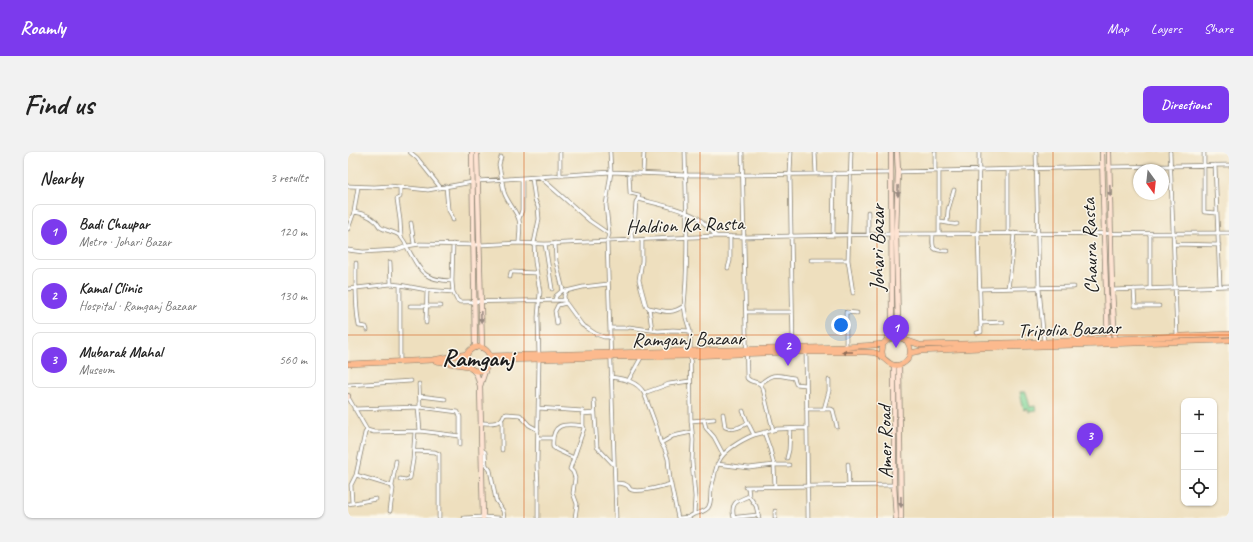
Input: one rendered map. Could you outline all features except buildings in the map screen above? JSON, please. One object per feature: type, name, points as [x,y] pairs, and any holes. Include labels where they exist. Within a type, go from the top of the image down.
[{"type":"main road","name":"Tripolia Bazaar","points":[[1115,341],[1229,334]]},
{"type":"main road","points":[[893,337],[905,340],[910,346],[910,353],[907,361],[896,365],[890,364],[884,359],[882,352],[884,342],[893,337]]},
{"type":"main road","name":"Tripolia Bazaar","points":[[905,340],[920,345],[1044,344]]},
{"type":"main road","name":"Tripolia Bazaar","points":[[910,353],[920,351],[1108,341],[1229,340]]},
{"type":"main road","name":"Ramganj Bazaar","points":[[490,359],[501,360],[611,354],[806,350],[874,346],[884,342]]},
{"type":"main road","name":"Ramganj Bazaar","points":[[747,352],[793,347],[806,350],[872,352],[878,354],[884,359]]},
{"type":"main road","points":[[349,363],[432,360],[467,354],[475,348],[482,348],[487,351],[490,359],[486,368],[482,370],[473,370],[468,366],[432,360]]},
{"type":"main road","name":"Ramganj Bazaar","points":[[611,354],[642,356],[690,353]]},
{"type":"main road","points":[[467,354],[466,359],[468,366]]},
{"type":"street","points":[[410,152],[417,158],[440,187]]},
{"type":"street","points":[[417,158],[418,152]]},
{"type":"street","points":[[472,152],[476,182]]},
{"type":"street","points":[[477,152],[478,302],[482,348]]},
{"type":"street","points":[[560,152],[560,176]]},
{"type":"street","points":[[610,152],[611,172],[606,204],[609,234],[607,241],[608,284],[611,328],[611,377],[616,518]]},
{"type":"street","points":[[642,173],[644,152]]},
{"type":"street","points":[[685,152],[687,238],[684,306],[690,331],[691,421],[693,440],[692,462],[696,518]]},
{"type":"street","points":[[742,152],[747,378],[760,384],[764,389],[773,430]]},
{"type":"street","points":[[791,152],[790,174],[793,347]]},
{"type":"street","points":[[815,152],[816,174]]},
{"type":"street","points":[[852,152],[848,260],[853,293]]},
{"type":"street","name":"Johari Bazar","points":[[891,152],[898,324],[905,340]]},
{"type":"street","name":"Johari Bazar","points":[[884,342],[891,333],[892,324],[894,234],[898,172],[897,152]]},
{"type":"street","points":[[935,152],[940,234]]},
{"type":"street","points":[[977,333],[981,332],[978,234],[980,169],[979,152]]},
{"type":"street","points":[[1036,152],[1040,288],[1044,344]]},
{"type":"street","name":"Chaura Rasta","points":[[1102,152],[1108,341]]},
{"type":"street","name":"Chaura Rasta","points":[[1109,152],[1112,290],[1115,341]]},
{"type":"street","points":[[1170,152],[1177,336]]},
{"type":"street","points":[[1204,152],[1204,212],[1217,212]]},
{"type":"street","points":[[501,157],[499,165],[505,196],[519,219],[519,243]]},
{"type":"street","points":[[1215,165],[1220,286]]},
{"type":"street","points":[[1109,167],[1229,165]]},
{"type":"street","points":[[898,172],[1103,167]]},
{"type":"street","points":[[1008,170],[1008,234]]},
{"type":"street","points":[[348,186],[390,186],[428,190],[476,182],[611,172],[685,175],[891,173]]},
{"type":"street","points":[[629,173],[630,193],[639,195],[636,202],[632,240]]},
{"type":"street","points":[[833,235],[834,173]]},
{"type":"street","points":[[540,177],[590,221],[609,234]]},
{"type":"street","points":[[519,219],[522,210],[522,178]]},
{"type":"street","points":[[532,178],[539,219],[534,244],[540,292],[538,317],[538,518]]},
{"type":"street","points":[[446,186],[448,209],[453,220]]},
{"type":"street","points":[[348,229],[354,212],[358,187]]},
{"type":"street","points":[[400,187],[400,197],[397,199],[401,236],[420,270],[430,278],[452,281]]},
{"type":"street","points":[[950,234],[948,210],[954,190]]},
{"type":"street","points":[[638,199],[670,207],[698,218],[716,236]]},
{"type":"street","points":[[354,212],[360,213],[375,220],[381,228],[392,231],[401,236]]},
{"type":"street","points":[[868,212],[868,235]]},
{"type":"street","points":[[939,222],[957,224]]},
{"type":"street","points":[[411,223],[414,244]]},
{"type":"street","points":[[1008,288],[1014,233]]},
{"type":"street","name":"Haldion Ka Rasta","points":[[348,250],[363,252],[396,250],[414,244],[545,244],[716,236],[744,237],[1014,233],[1229,233]]},
{"type":"street","points":[[933,234],[933,248],[938,251],[948,251]]},
{"type":"street","points":[[1150,234],[1150,289]]},
{"type":"street","points":[[728,268],[730,261],[730,236]]},
{"type":"street","points":[[642,240],[642,261],[639,283],[646,306],[649,308],[652,330]]},
{"type":"street","points":[[555,243],[556,261],[565,291],[565,302],[582,325],[596,334],[604,337],[610,337]]},
{"type":"street","points":[[453,244],[452,281],[453,292],[458,301],[478,302],[555,300],[565,302]]},
{"type":"street","points":[[545,244],[552,289]]},
{"type":"street","points":[[1174,244],[1219,245]]},
{"type":"street","points":[[811,260],[848,260]]},
{"type":"street","points":[[390,262],[391,284]]},
{"type":"street","points":[[356,263],[356,308],[358,324],[359,326],[366,327],[366,330]]},
{"type":"street","points":[[510,277],[511,272],[537,273]]},
{"type":"street","points":[[348,289],[391,284],[427,290],[453,292]]},
{"type":"street","points":[[555,300],[556,296],[565,291],[608,284]]},
{"type":"street","points":[[400,285],[400,362]]},
{"type":"street","points":[[1112,290],[1229,286]]},
{"type":"street","points":[[980,289],[1074,287]]},
{"type":"street","points":[[1134,289],[1135,306],[1160,306]]},
{"type":"street","points":[[426,323],[427,290]]},
{"type":"street","points":[[475,348],[478,302]]},
{"type":"street","points":[[557,324],[555,311],[558,306],[565,302]]},
{"type":"street","points":[[410,306],[441,306]]},
{"type":"street","points":[[649,308],[670,312],[678,310],[684,306]]},
{"type":"street","points":[[746,312],[792,312]]},
{"type":"street","points":[[846,347],[846,312],[856,312]]},
{"type":"street","points":[[981,323],[1003,322]]},
{"type":"street","points":[[611,328],[629,327],[652,330],[690,331]]},
{"type":"street","points":[[806,350],[808,518]]},
{"type":"street","points":[[628,381],[642,356]]},
{"type":"street","name":"Amer Road","points":[[896,365],[894,486],[896,518]]},
{"type":"street","name":"Amer Road","points":[[896,365],[901,518]]},
{"type":"street","points":[[480,386],[486,368]]},
{"type":"street","points":[[473,370],[477,375],[480,386],[483,518]]},
{"type":"street","points":[[760,384],[768,377],[773,375],[794,378],[796,384],[806,385]]},
{"type":"street","points":[[611,377],[638,385],[644,393],[668,459],[671,484],[679,518],[689,517],[701,513],[707,509],[711,500],[711,488],[717,464],[729,448],[749,436],[764,432],[782,429],[806,428]]},
{"type":"street","points":[[824,409],[829,391],[829,380]]},
{"type":"street","points":[[348,384],[411,381]]},
{"type":"street","points":[[644,393],[669,384],[690,381]]},
{"type":"street","points":[[419,384],[420,431]]},
{"type":"street","points":[[420,396],[445,400]]},
{"type":"street","points":[[348,397],[367,430],[374,432],[420,431],[460,436]]},
{"type":"street","points":[[594,400],[597,448],[614,465]]},
{"type":"street","points":[[354,409],[419,407],[458,412],[460,417],[460,445]]},
{"type":"street","points":[[538,408],[583,411],[583,435],[570,469],[575,478],[573,493],[577,504],[575,518]]},
{"type":"street","points":[[806,409],[833,410],[837,427]]},
{"type":"street","points":[[743,411],[754,435]]},
{"type":"street","points":[[582,414],[595,413]]},
{"type":"street","points":[[502,450],[502,421],[505,414],[518,414],[522,416],[529,426],[538,430]]},
{"type":"street","points":[[723,414],[724,427],[737,428],[748,423]]},
{"type":"street","points":[[691,421],[714,419]]},
{"type":"street","points":[[704,420],[706,428],[714,437],[723,454]]},
{"type":"street","points":[[481,424],[502,421]]},
{"type":"street","points":[[574,458],[553,447],[553,438],[557,428],[560,426],[570,424],[583,426]]},
{"type":"street","points":[[787,458],[790,429]]},
{"type":"street","points":[[352,503],[351,485],[356,475],[363,440],[367,430]]},
{"type":"street","points":[[400,479],[409,479],[414,451],[415,431]]},
{"type":"street","points":[[661,443],[673,436],[692,432]]},
{"type":"street","points":[[764,432],[774,465],[775,487]]},
{"type":"street","points":[[538,438],[553,438]]},
{"type":"street","points":[[481,450],[485,452],[486,465],[490,470],[496,500],[503,511],[504,518]]},
{"type":"street","points":[[414,451],[435,452],[439,454],[439,518]]},
{"type":"street","points":[[390,511],[396,461]]},
{"type":"street","points":[[717,464],[749,468],[774,465],[789,466]]},
{"type":"street","points":[[848,464],[849,486]]},
{"type":"street","points":[[356,475],[392,486]]},
{"type":"street","points":[[615,483],[628,486],[634,491],[650,490],[671,484]]},
{"type":"street","points":[[749,496],[734,503],[732,510],[734,518],[738,516],[758,516],[756,506],[749,496],[746,487],[894,486]]},
{"type":"street","points":[[348,504],[376,499]]},
{"type":"street","points":[[775,510],[775,518]]},
{"type":"street","points":[[464,518],[500,518]]},
{"type":"green space","points":[[1020,392],[1026,392],[1030,407],[1035,406],[1036,411],[1029,412],[1028,409],[1024,410]]},
{"type":"place","name":"Badi Chaupar","points":[[896,348]]},
{"type":"place","name":"Kamal Clinic","points":[[788,366]]},
{"type":"place","name":"Mubarak Mahal","points":[[1090,456]]},
{"type":"district","name":"Ramganj","points":[[478,358]]}]
